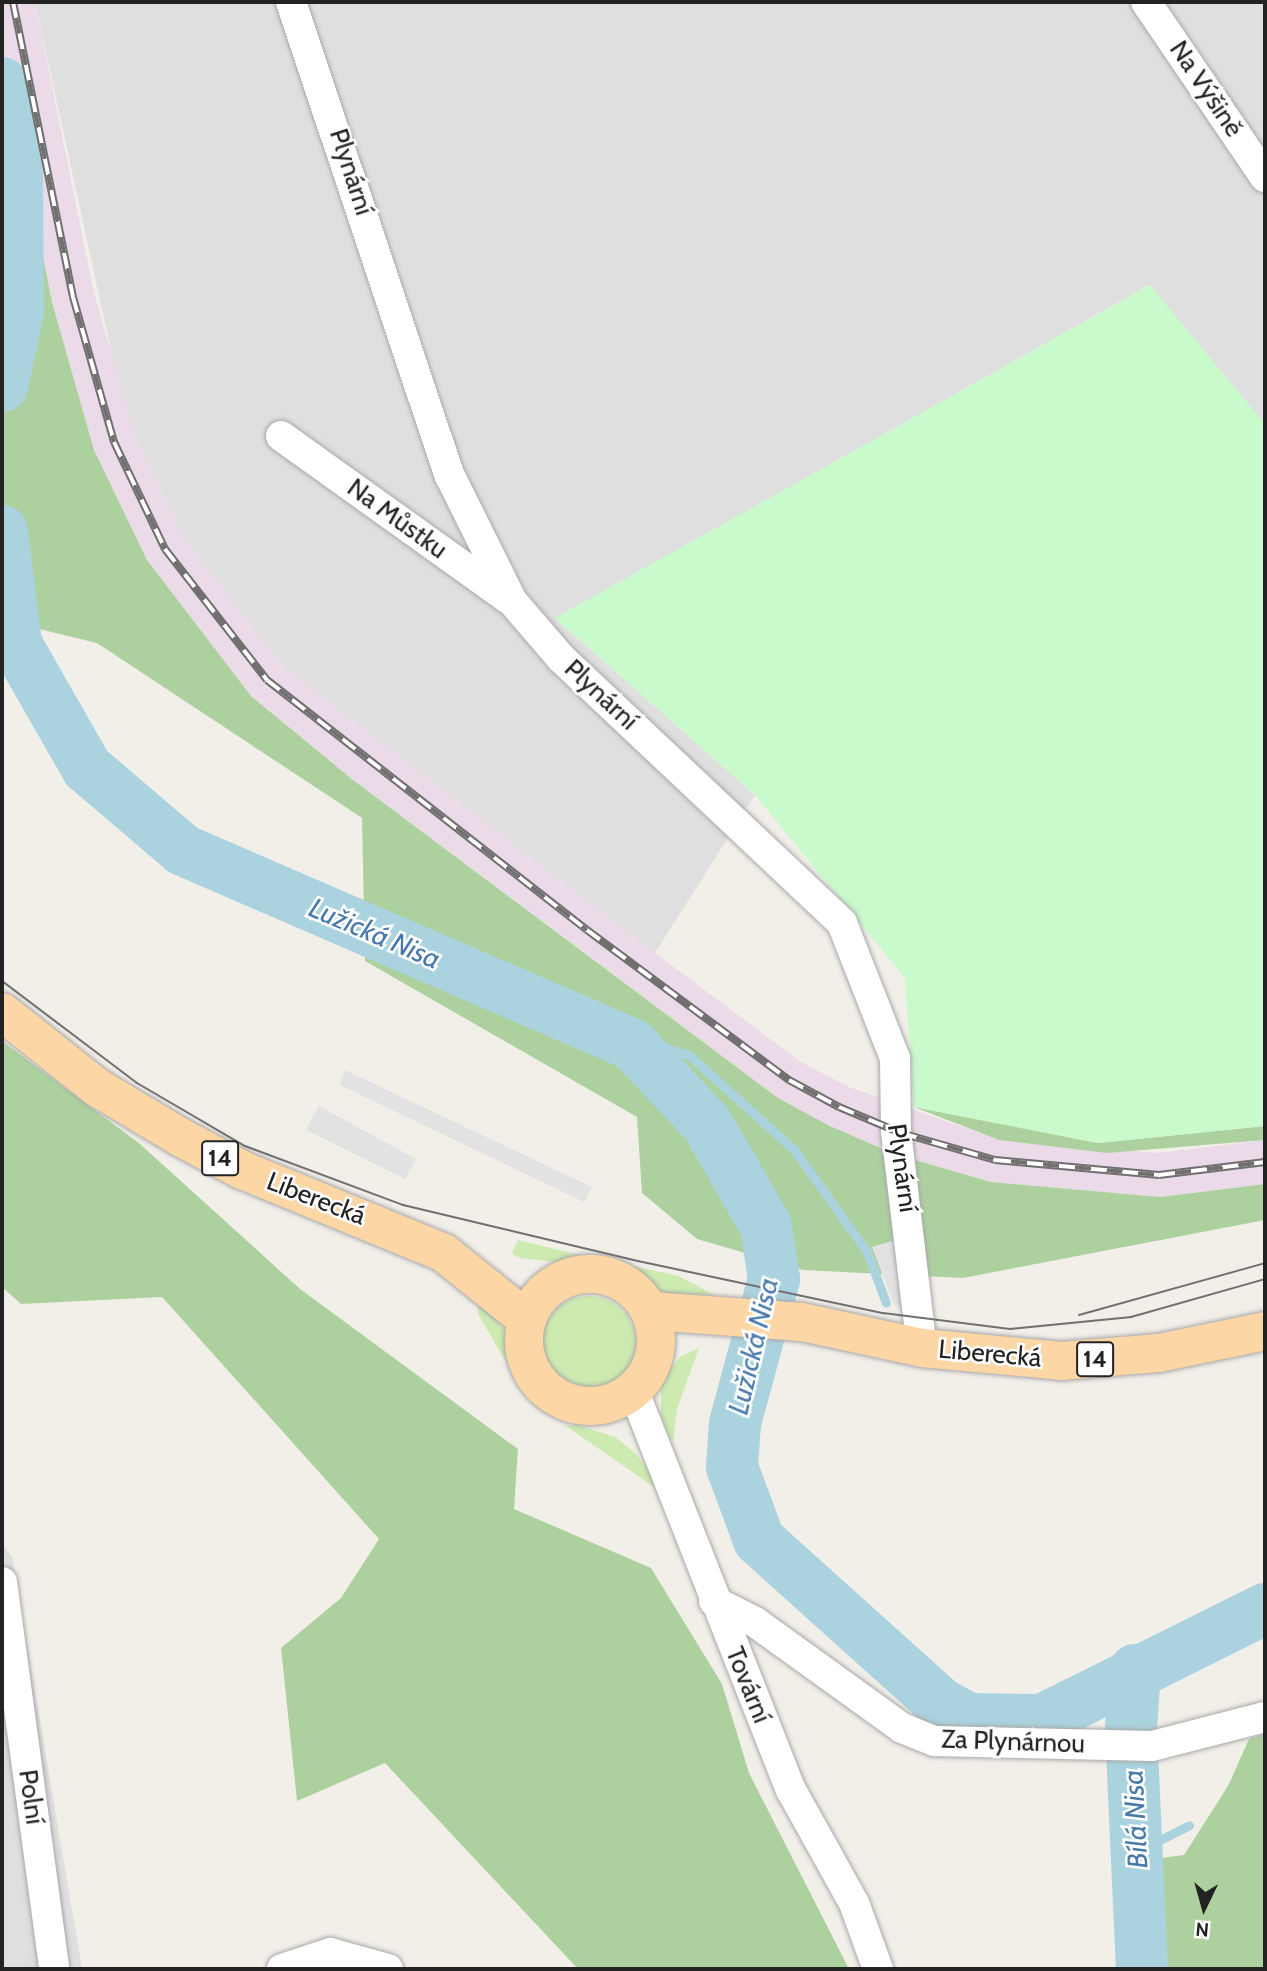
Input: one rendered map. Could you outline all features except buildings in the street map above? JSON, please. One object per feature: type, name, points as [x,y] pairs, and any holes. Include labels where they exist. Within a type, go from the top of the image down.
[{"type":"main road","name":"Liberecká","points":[[2,1012],[98,1088],[180,1137],[460,1263],[548,1288]]},
{"type":"main road","name":"Liberecká","points":[[460,1263],[526,1319]]},
{"type":"main road","points":[[654,1353],[652,1311],[629,1287],[607,1276],[582,1273],[548,1288],[526,1319],[525,1356],[545,1389],[580,1404],[624,1397],[654,1353],[722,1318]]},
{"type":"main road","name":"Liberecká","points":[[652,1311],[802,1322],[922,1348],[1001,1358],[1116,1359],[1265,1331]]},
{"type":"street","name":"Plynární","points":[[291,2],[450,476],[512,601],[561,658],[842,923],[895,1058],[896,1131],[922,1348]]},
{"type":"street","name":"Na Výšině","points":[[1146,2],[1265,177]]},
{"type":"street","name":"Na Můstku","points":[[281,436],[512,601]]},
{"type":"street","name":"Tovární","points":[[624,1397],[656,1446],[714,1601],[791,1790],[854,1903],[878,1969]]},
{"type":"street","name":"Polní","points":[[2,1582],[54,1969]]},
{"type":"street","name":"Za Plynárnou","points":[[714,1601],[755,1622],[920,1737],[1152,1746],[1265,1717]]},
{"type":"street","points":[[282,1969],[330,1954],[388,1969]]},
{"type":"shaded area","points":[[2,2],[35,2],[94,293],[135,435],[184,538],[282,665],[655,953],[801,1062],[849,1087],[1000,1140],[1158,1153],[1265,1140],[1265,1184],[1160,1197],[991,1182],[894,1154],[830,1126],[778,1098],[353,780],[251,696],[147,560],[94,450],[52,302],[2,50]]},
{"type":"shaded area","points":[[35,2],[1265,2],[1265,424],[1149,285],[556,619],[755,795],[655,953],[282,665],[184,538],[135,435],[117,378]]},
{"type":"shaded area","points":[[345,1070],[592,1187],[584,1202],[340,1085]]},
{"type":"shaded area","points":[[319,1106],[416,1159],[405,1179],[306,1130]]},
{"type":"shaded area","points":[[899,1239],[911,1307],[894,1305],[872,1247]]},
{"type":"shaded area","points":[[2,1544],[12,1557],[82,1969],[2,1969]]},
{"type":"green space","points":[[2,50],[52,302],[94,450],[147,560],[251,696],[353,780],[778,1098],[830,1126],[894,1154],[991,1182],[1160,1197],[1265,1184],[1265,1220],[963,1278],[803,1270],[697,1239],[642,1193],[637,1117],[365,961],[362,818],[97,643],[2,620]]},
{"type":"green space","points":[[1150,285],[1265,424],[1265,1126],[1098,1143],[914,1107],[905,978],[755,795],[555,618]]},
{"type":"green space","points":[[2,1041],[140,1144],[300,1289],[518,1449],[514,1509],[651,1568],[722,1684],[749,1773],[849,1969],[578,1969],[385,1763],[297,1801],[281,1648],[341,1598],[379,1539],[162,1297],[21,1304],[2,1287]]},
{"type":"green space","points":[[914,1107],[1098,1143],[1265,1126],[1265,1140],[1107,1153],[999,1140]]},
{"type":"green space","points":[[518,1240],[584,1256],[564,1263],[520,1258],[512,1254]]},
{"type":"green space","points":[[619,1263],[679,1276],[714,1295],[666,1294]]},
{"type":"green space","points":[[589,1296],[607,1300],[622,1310],[632,1325],[636,1343],[632,1361],[622,1376],[607,1386],[589,1390],[571,1386],[556,1376],[546,1361],[542,1343],[546,1325],[556,1310],[571,1300]]},
{"type":"green space","points":[[487,1306],[505,1332],[506,1362],[478,1314],[478,1307]]},
{"type":"green space","points":[[699,1348],[677,1409],[673,1443],[661,1419],[661,1380],[680,1357]]},
{"type":"green space","points":[[579,1425],[615,1437],[635,1453],[654,1477],[654,1487],[566,1426]]},
{"type":"green space","points":[[1265,1734],[1265,1969],[1154,1969],[1146,1860],[1184,1855],[1228,1786],[1249,1739]]},
{"type":"waterway","name":"Lužická Nisa","points":[[2,83],[17,174],[18,311],[2,386]]},
{"type":"waterway","name":"Lužická Nisa","points":[[2,531],[16,644],[87,768],[183,850],[633,1045],[707,1124],[766,1226],[774,1279],[735,1424],[732,1467],[759,1540],[941,1704],[969,1719],[1042,1720],[1265,1609]]},
{"type":"waterway","points":[[576,1018],[690,1056],[795,1151],[867,1252],[886,1303]]},
{"type":"waterway","name":"Bílá Nisa","points":[[1135,1670],[1131,1728],[1142,1969]]},
{"type":"waterway","points":[[1135,1834],[1156,1842],[1189,1825]]},
{"type":"tram line","points":[[2,981],[137,1083],[245,1146],[403,1205],[633,1260],[883,1313],[1010,1329],[1131,1317],[1265,1279]]},
{"type":"tram line","points":[[1079,1315],[1265,1263]]},
{"type":"railway","points":[[13,2],[73,297],[114,442],[165,549],[267,680],[587,930],[789,1080],[839,1107],[901,1133],[995,1160],[1159,1175],[1265,1162]]}]
